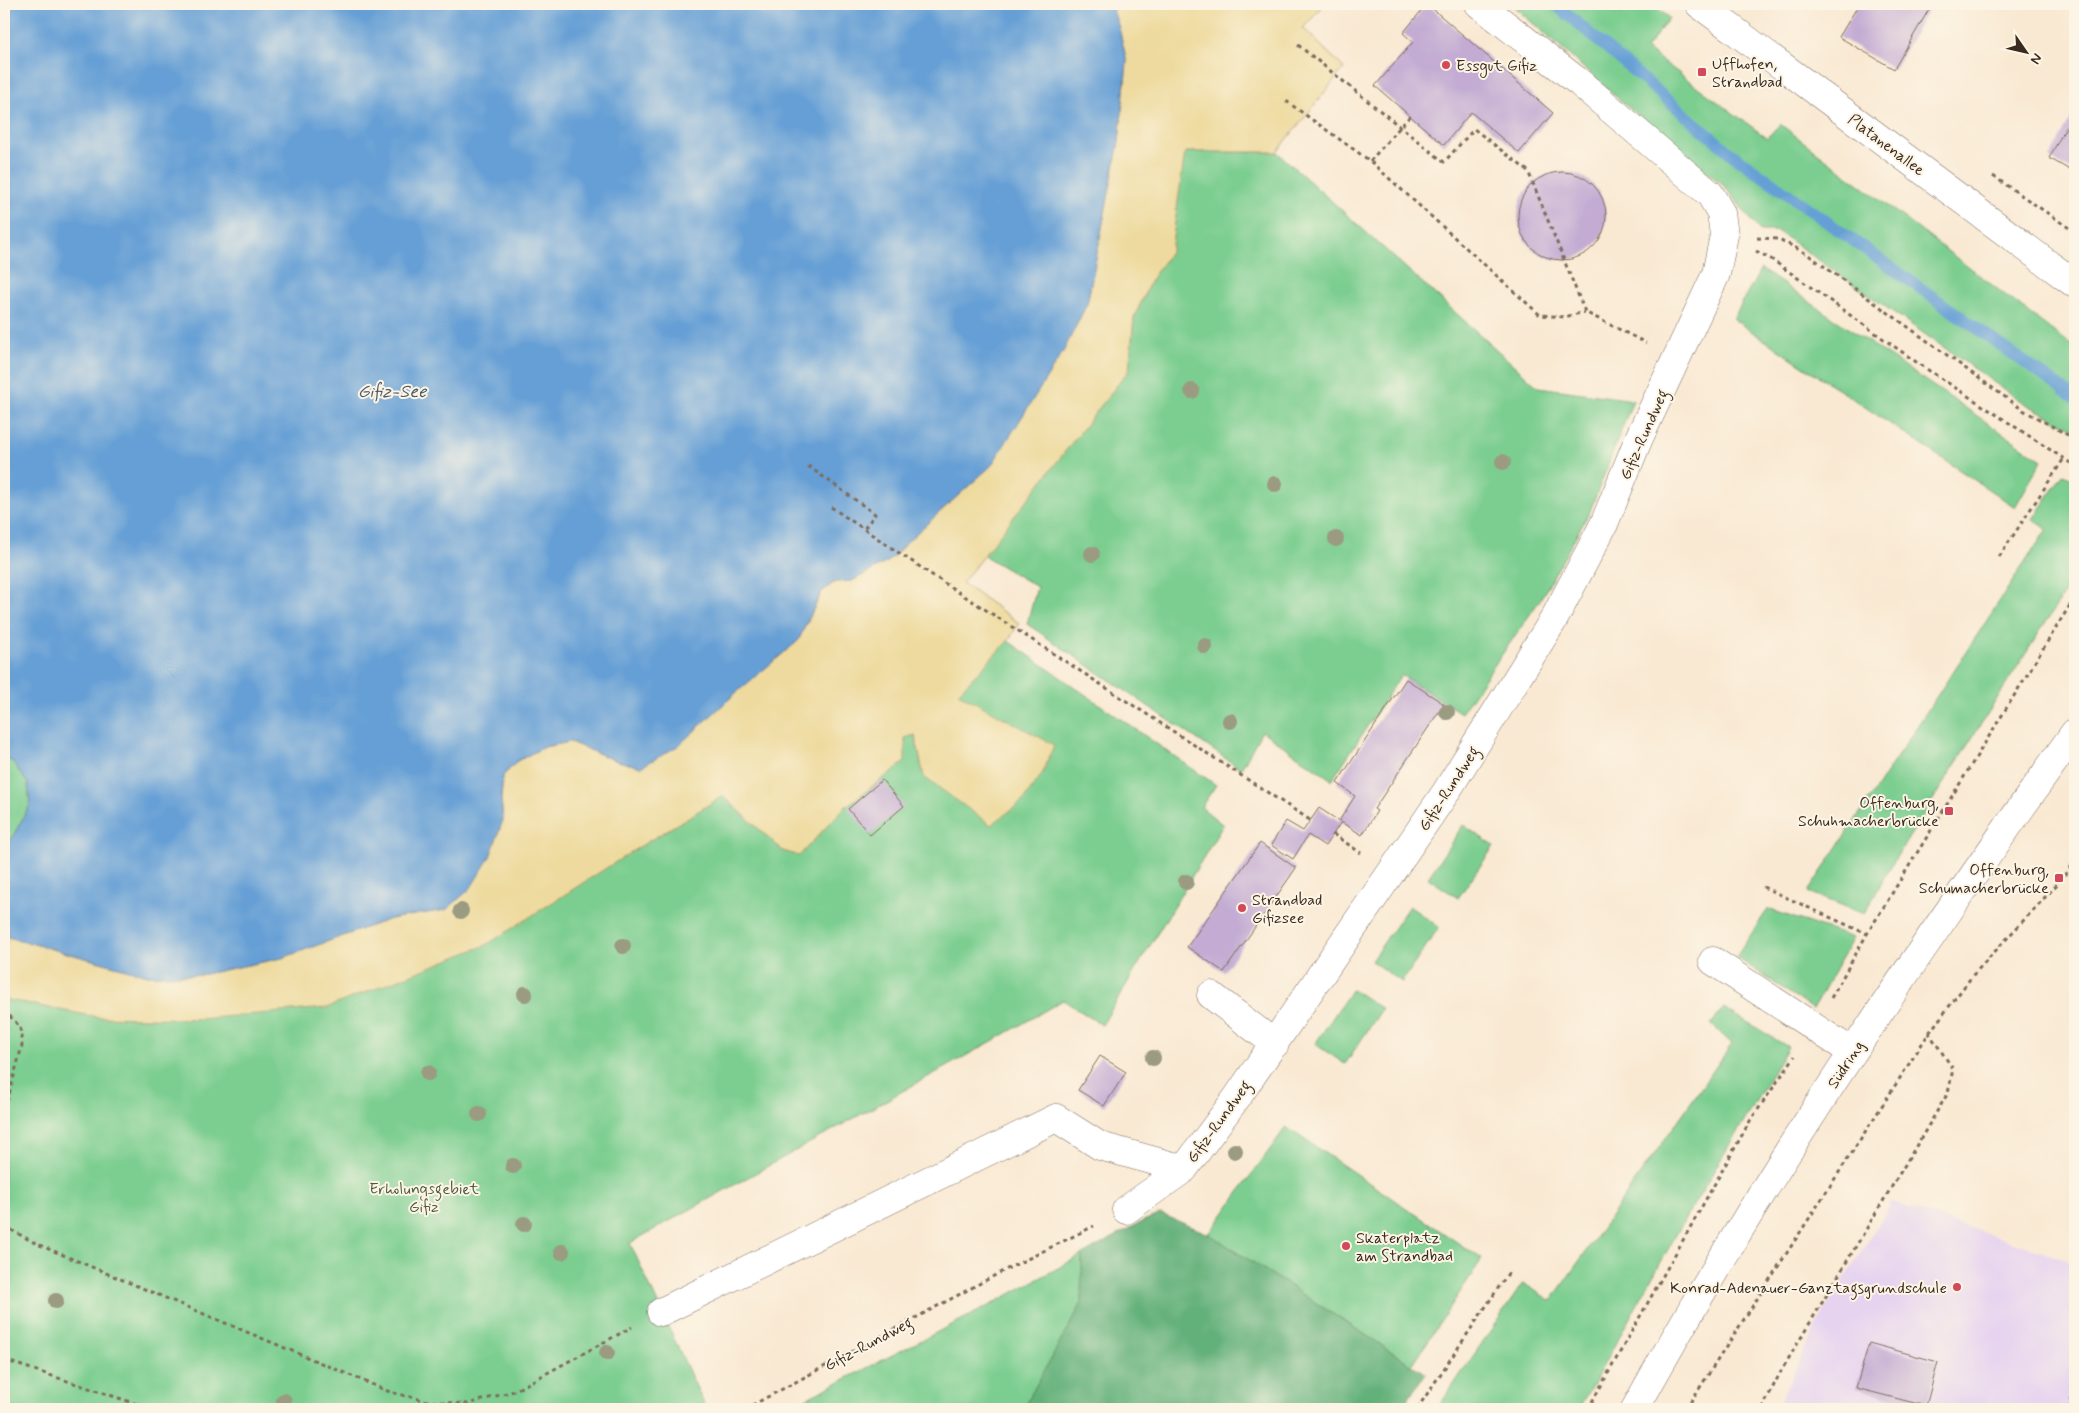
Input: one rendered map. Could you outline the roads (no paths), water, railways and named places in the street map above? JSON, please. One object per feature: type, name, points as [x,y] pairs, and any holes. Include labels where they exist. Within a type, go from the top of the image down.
[{"type":"street","name":"Gifiz-Rundweg","points":[[1126,1210],[1184,1168],[1275,1044],[1441,800],[1554,619],[1604,524],[1640,438],[1716,274],[1724,235],[1721,213],[1710,194],[1580,83],[1479,4]]},
{"type":"street","name":"Platanenallee","points":[[1710,7],[2075,284]]},
{"type":"street","name":"Südring","points":[[1635,1409],[1682,1323],[1852,1052],[1922,947],[2075,732]]},
{"type":"street","points":[[1713,961],[1852,1052]]},
{"type":"street","points":[[1211,995],[1275,1044]]},
{"type":"street","points":[[661,1312],[1056,1118],[1100,1146],[1184,1168]]},
{"type":"water","name":"Gifiz-See","points":[[4,4],[1111,4],[1127,62],[1119,142],[1087,304],[1063,352],[991,466],[909,540],[889,561],[852,581],[835,582],[822,591],[798,641],[737,692],[678,746],[641,767],[614,760],[570,742],[544,747],[517,761],[503,776],[501,799],[503,820],[490,857],[470,889],[446,910],[390,919],[282,958],[200,975],[148,975],[4,936],[4,853],[30,805],[28,784],[11,760],[4,762]]},
{"type":"waterway","points":[[1555,4],[1730,153],[2075,398]]},
{"type":"place","name":"Essgut Gifiz","points":[[1446,65]]},
{"type":"place","name":"Uffhofen, Strandbad","points":[[1702,72]]},
{"type":"place","name":"Offenburg, Schuhmacherbrücke","points":[[1949,811]]},
{"type":"place","name":"Offenburg, Schumacherbrücke","points":[[2059,878]]},
{"type":"place","name":"Strandbad Gifizsee","points":[[1242,908]]},
{"type":"place","name":"Skaterplatz am Strandbad","points":[[1346,1246]]},
{"type":"place","name":"Konrad-Adenauer-Ganztagsgrundschule","points":[[1957,1287]]},
{"type":"park label","name":"Erholungsgebiet Gifiz","points":[[424,1197]]}]
